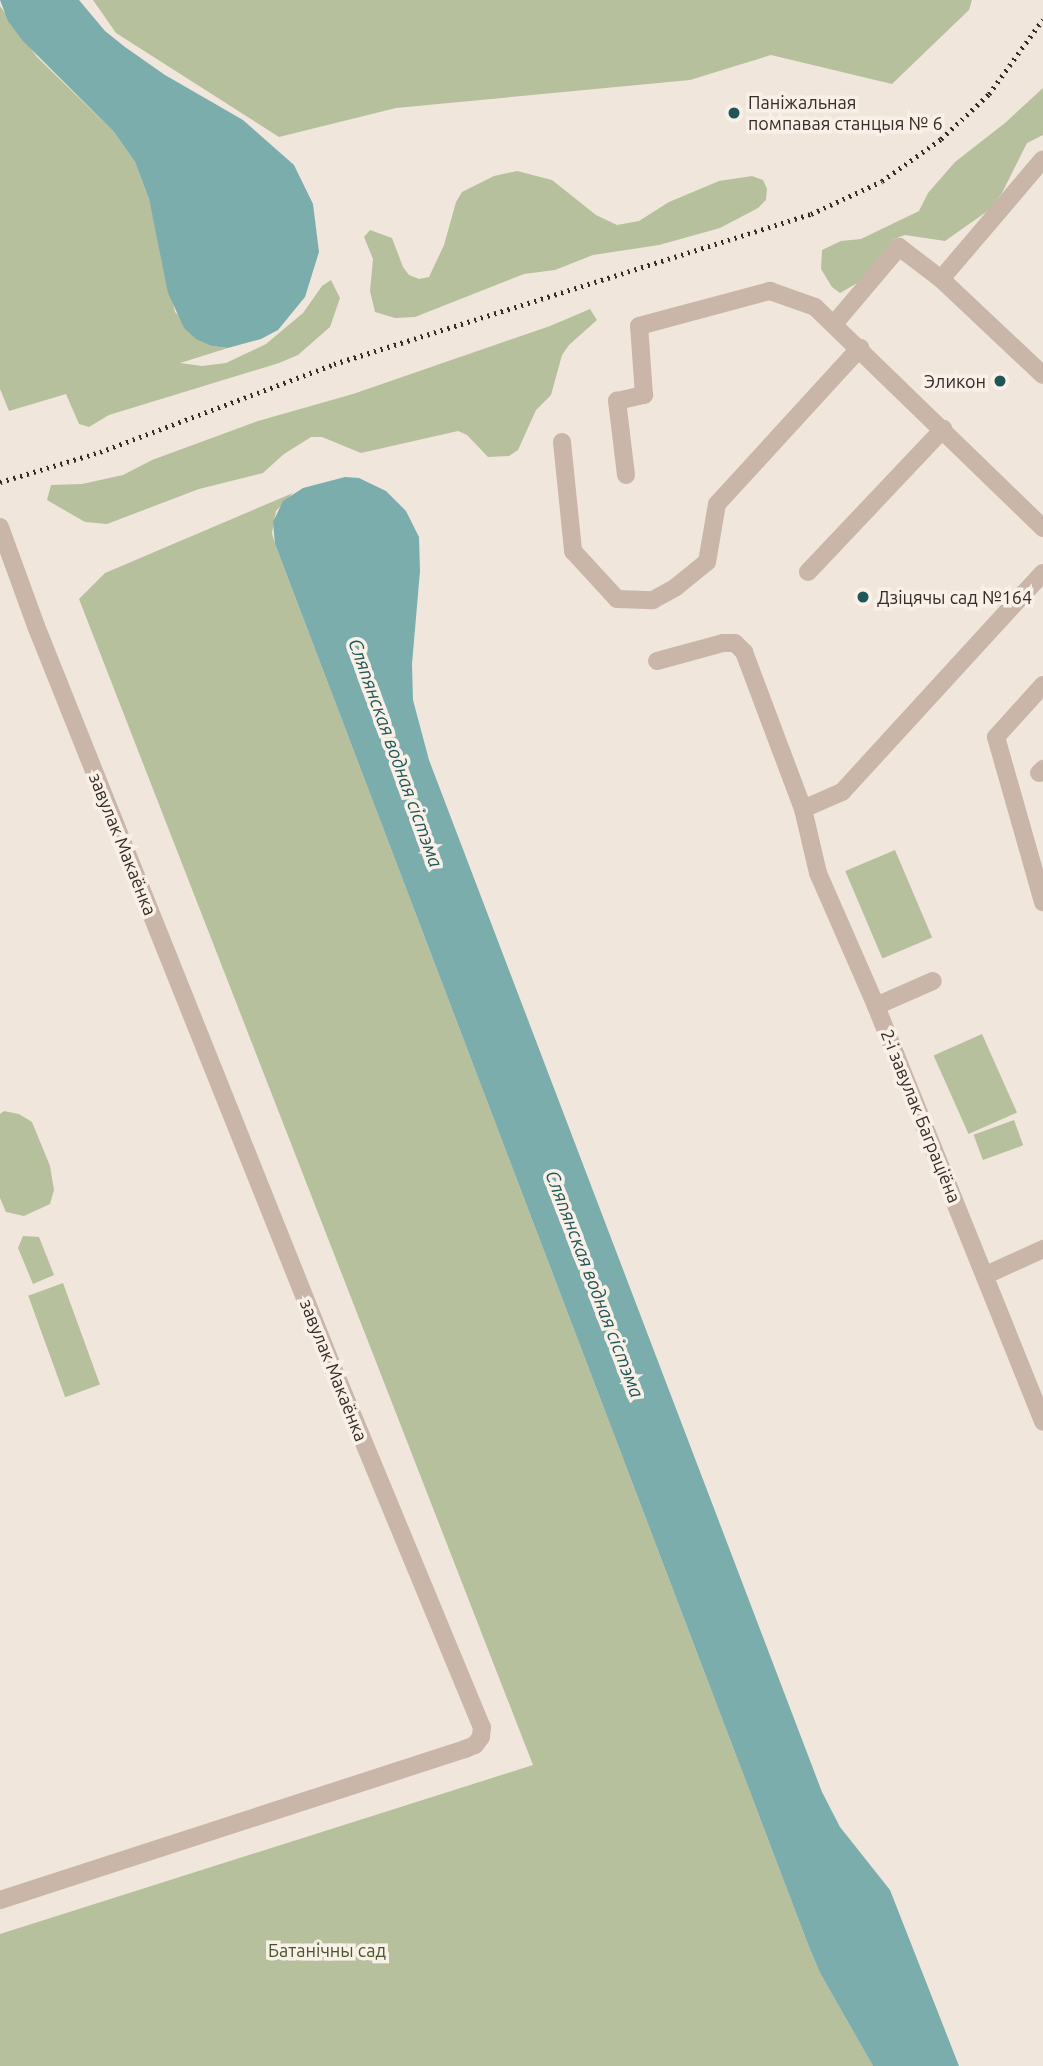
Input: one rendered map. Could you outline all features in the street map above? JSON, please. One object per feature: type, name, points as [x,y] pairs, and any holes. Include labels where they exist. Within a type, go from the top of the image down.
[{"type":"street","points":[[941,279],[1043,159]]},
{"type":"street","points":[[834,324],[899,247],[941,279],[1041,370]]},
{"type":"street","points":[[626,475],[617,401],[644,395],[639,326],[770,291],[815,307],[1043,528]]},
{"type":"street","points":[[562,442],[573,551],[617,599],[653,600],[676,587],[707,562],[718,504],[860,348]]},
{"type":"street","points":[[808,572],[943,429]]},
{"type":"street","name":"завулак Макаёнка","points":[[0,527],[7,574],[482,1727],[481,1737],[464,1749],[0,1900]]},
{"type":"street","points":[[803,809],[842,792],[1043,573]]},
{"type":"street","name":"2-і завулак Баграціёна","points":[[657,661],[723,643],[734,643],[744,652],[803,809],[818,873],[876,1006],[1043,1422]]},
{"type":"street","points":[[1043,685],[996,737],[1043,902]]},
{"type":"street","points":[[876,1006],[933,981]]},
{"type":"street","points":[[986,1275],[1043,1249]]},
{"type":"green space","points":[[93,0],[972,0],[969,10],[892,84],[771,55],[690,80],[396,108],[279,137],[116,33]]},
{"type":"green space","points":[[0,6],[37,57],[114,132],[135,162],[149,199],[175,312],[212,346],[228,348],[180,363],[202,366],[226,363],[266,344],[303,313],[322,286],[331,280],[340,298],[330,327],[298,355],[279,363],[109,415],[89,427],[79,424],[66,394],[9,411],[0,389]]},
{"type":"green space","points":[[1043,88],[1043,135],[1027,143],[1002,193],[989,210],[945,241],[905,235],[894,239],[859,282],[840,293],[832,287],[821,269],[822,250],[841,241],[861,239],[919,211],[928,193],[955,162],[1005,123]]},
{"type":"green space","points":[[517,171],[552,180],[596,215],[617,225],[639,221],[669,202],[719,181],[752,176],[763,180],[767,189],[766,200],[758,208],[720,228],[659,245],[593,255],[555,270],[524,274],[415,317],[395,318],[375,312],[370,291],[373,259],[364,237],[370,230],[392,238],[403,267],[409,275],[419,279],[429,277],[444,245],[456,202],[462,192],[494,176]]},
{"type":"green space","points":[[590,309],[597,320],[569,345],[562,355],[551,395],[536,410],[518,450],[509,456],[488,457],[467,435],[458,431],[361,453],[322,437],[311,437],[284,454],[263,473],[199,489],[107,524],[85,522],[47,500],[51,485],[82,484],[123,475],[152,460],[258,421],[353,394],[550,326]]},
{"type":"green space","name":"Батанічны сад","points":[[293,493],[276,511],[272,533],[275,544],[809,1947],[820,1973],[873,2066],[0,2066],[0,1934],[533,1765],[79,599],[105,573]]},
{"type":"green space","points":[[895,850],[932,937],[882,959],[845,871]]},
{"type":"green space","points":[[982,1034],[1017,1113],[969,1134],[934,1056]]},
{"type":"green space","points":[[4,1111],[19,1114],[32,1122],[50,1166],[54,1190],[50,1204],[24,1216],[6,1212],[0,1198],[0,1114]]},
{"type":"green space","points":[[1014,1120],[1023,1145],[983,1160],[974,1135]]},
{"type":"green space","points":[[23,1236],[39,1237],[54,1275],[33,1284],[18,1248]]},
{"type":"green space","points":[[63,1283],[100,1384],[65,1397],[28,1296]]},
{"type":"water","points":[[0,0],[79,0],[105,31],[125,47],[165,75],[243,120],[294,165],[313,204],[319,252],[305,297],[278,330],[261,339],[228,348],[212,346],[196,339],[184,328],[168,293],[149,199],[135,162],[114,132],[22,40],[8,21]]},
{"type":"water","name":"Сляпянская водная сістэма","points":[[345,477],[359,478],[386,491],[406,511],[419,537],[420,571],[412,664],[413,700],[429,760],[822,1792],[840,1827],[890,1890],[959,2066],[873,2066],[820,1973],[809,1947],[275,544],[273,522],[283,501],[303,488]]},
{"type":"railway","points":[[0,482],[100,452],[334,364],[811,214],[882,181],[941,139],[989,94],[1043,19]]},
{"type":"place","name":"Паніжальная помпавая станцыя № 6","points":[[734,113]]},
{"type":"place","name":"Эликон","points":[[1000,381]]},
{"type":"place","name":"Дзіцячы сад №164","points":[[863,597]]}]
